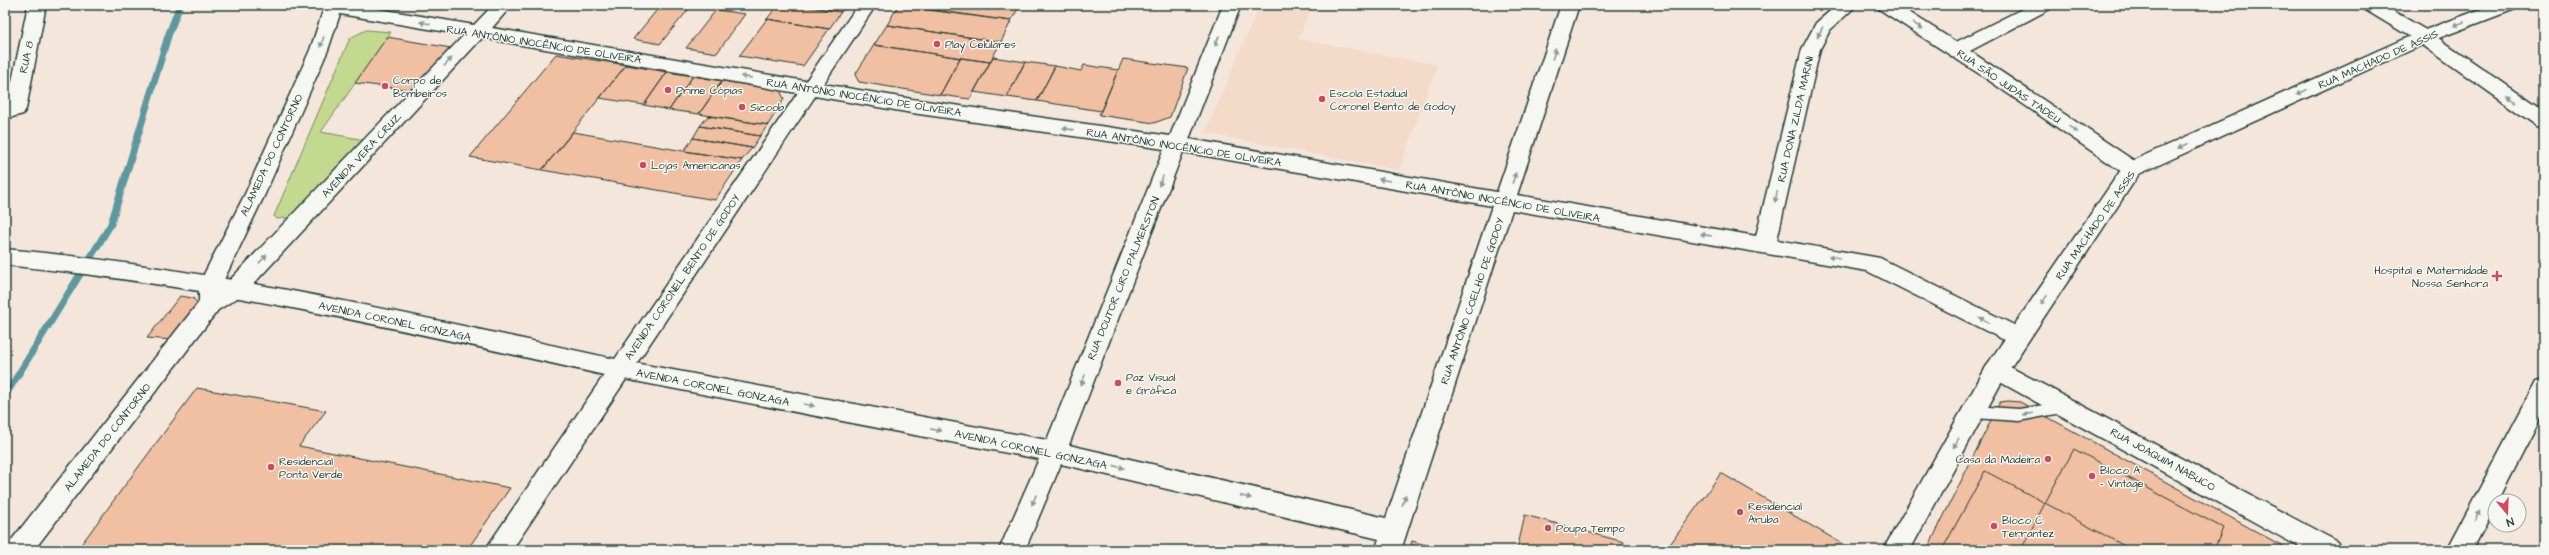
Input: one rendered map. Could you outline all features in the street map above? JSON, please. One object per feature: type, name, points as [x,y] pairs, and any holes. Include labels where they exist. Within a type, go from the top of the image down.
[{"type":"street","name":"RUA 8","points":[[10,110],[37,5]]},
{"type":"street","name":"AVENIDA VERA CRUZ","points":[[237,287],[503,5]]},
{"type":"street","name":"AVENIDA CORONEL BENTO DE GODOY","points":[[498,550],[619,369],[812,88],[867,5]]},
{"type":"street","name":"RUA DOUTOR CIRO PALMERSTON","points":[[1012,550],[1054,452],[1232,5]]},
{"type":"street","name":"RUA ANTÔNIO COELHO DE GODOY","points":[[1390,541],[1506,202],[1570,5]]},
{"type":"street","name":"RUA DONA ZILDA MARINI","points":[[1765,245],[1811,49],[1822,27],[1848,5]]},
{"type":"street","name":"RUA SÃO JUDAS TADEU","points":[[1885,5],[1956,50],[2132,169]]},
{"type":"street","points":[[1956,50],[2044,5]]},
{"type":"street","points":[[2370,5],[2424,37],[2544,121]]},
{"type":"street","name":"RUA MACHADO DE ASSIS","points":[[1896,550],[1997,369],[2132,169],[2424,37],[2509,5]]},
{"type":"street","name":"RUA ANTÔNIO INOCÊNCIO DE OLIVEIRA","points":[[334,6],[476,33],[812,88],[912,106],[1176,144],[1872,264],[2018,337]]},
{"type":"street","name":"ALAMEDA DO CONTORNO","points":[[19,550],[210,294],[319,50],[334,6]]},
{"type":"street","points":[[5,257],[125,270],[210,294]]},
{"type":"street","name":"ALAMEDA DO CONTORNO","points":[[210,294],[237,287]]},
{"type":"street","name":"AVENIDA CORONEL GONZAGA","points":[[237,287],[619,369],[1054,452],[1390,541]]},
{"type":"street","name":"RUA JOAQUIM NABUCO","points":[[1997,369],[2329,550]]},
{"type":"street","points":[[2460,550],[2544,389]]},
{"type":"lane","points":[[1973,412],[2019,415],[2067,407]]},
{"type":"shaded area","name":"Escola Estadual Coronel Bento de Godoy","points":[[1260,5],[1312,5],[1298,39],[1437,65],[1399,170],[1205,133]]},
{"type":"green space","points":[[366,30],[391,32],[321,132],[365,140],[293,217],[277,219],[274,216],[350,38]]},
{"type":"building","points":[[661,5],[692,5],[660,44],[633,39]]},
{"type":"building","points":[[778,5],[800,5],[841,12],[829,29],[767,19]]},
{"type":"building","points":[[800,5],[847,5],[841,12]]},
{"type":"building","points":[[899,5],[1020,5],[1011,21]]},
{"type":"building","points":[[898,6],[1011,21],[1001,42],[887,25]]},
{"type":"building","points":[[716,10],[745,14],[717,53],[686,48]]},
{"type":"building","points":[[767,19],[829,29],[803,66],[739,56]]},
{"type":"building","name":"Play Celulares","points":[[887,25],[1001,42],[990,62],[874,45]]},
{"type":"building","points":[[387,37],[451,48],[412,90],[355,83]]},
{"type":"building","points":[[874,45],[960,58],[940,95],[859,82],[855,75]]},
{"type":"building","points":[[556,54],[626,65],[542,170],[470,157]]},
{"type":"building","points":[[993,57],[1025,62],[1007,97],[974,92]]},
{"type":"building","points":[[960,58],[990,62],[970,99],[940,95]]},
{"type":"building","points":[[1123,59],[1188,68],[1170,117],[1154,123],[1099,115]]},
{"type":"building","points":[[1025,62],[1055,66],[1037,101],[1007,97]]},
{"type":"building","points":[[626,65],[667,72],[644,105],[600,98]]},
{"type":"building","points":[[1084,65],[1118,70],[1101,111],[1037,101],[1055,66],[1081,71]]},
{"type":"building","name":"Prime Cópias","points":[[667,72],[693,76],[669,110],[644,105]]},
{"type":"building","points":[[693,76],[722,81],[699,114],[669,110]]},
{"type":"building","name":"Sicoob","points":[[722,81],[780,90],[784,99],[768,125],[699,114]]},
{"type":"building","points":[[708,116],[768,125],[760,136],[700,126]]},
{"type":"building","points":[[700,126],[760,136],[752,148],[693,138]]},
{"type":"building","name":"Lojas Americanas","points":[[573,132],[742,160],[715,200],[542,170]]},
{"type":"building","points":[[693,138],[752,148],[742,160],[684,151]]},
{"type":"building","points":[[180,296],[193,298],[198,304],[197,310],[173,340],[147,338]]},
{"type":"building","name":"Residencial Ponta Verde","points":[[197,388],[326,411],[299,446],[510,488],[467,550],[310,550],[290,547],[288,550],[77,550]]},
{"type":"building","name":"Casa da Madeira","points":[[2000,402],[2020,402],[2290,550],[1927,550]]},
{"type":"building","name":"Bloco A - Vintage","points":[[2074,449],[2223,528],[2214,550],[2132,550],[2045,503]]},
{"type":"building","name":"Bloco C Terrantez","points":[[1985,471],[2045,503],[2021,550],[1942,550]]},
{"type":"building","name":"Residencial Aruba","points":[[1721,473],[1853,550],[1666,550]]},
{"type":"building","name":"Poupa Tempo","points":[[1525,515],[1624,542],[1622,550],[1517,550]]},
{"type":"building","points":[[1412,541],[1443,550],[1410,550]]},
{"type":"waterway","points":[[5,396],[111,224],[168,36],[180,5]]},
{"type":"place","name":"Play Celulares","points":[[937,44]]},
{"type":"place","name":"Corpo de Bombeiros","points":[[385,86]]},
{"type":"place","name":"Prime Cópias","points":[[668,90]]},
{"type":"place","name":"Escola Estadual Coronel Bento de Godoy","points":[[1322,99]]},
{"type":"place","name":"Sicoob","points":[[742,107]]},
{"type":"place","name":"Lojas Americanas","points":[[643,165]]},
{"type":"place","name":"Hospital e Maternidade Nossa Senhora","points":[[2497,276]]},
{"type":"place","name":"Paz Visual e Gráfica","points":[[1118,383]]},
{"type":"place","name":"Casa da Madeira","points":[[2048,459]]},
{"type":"place","name":"Residencial Ponta Verde","points":[[271,467]]},
{"type":"place","name":"Bloco A - Vintage","points":[[2092,476]]},
{"type":"place","name":"Residencial Aruba","points":[[1740,512]]},
{"type":"place","name":"Bloco C Terrantez","points":[[1994,526]]},
{"type":"place","name":"Poupa Tempo","points":[[1548,528]]}]
